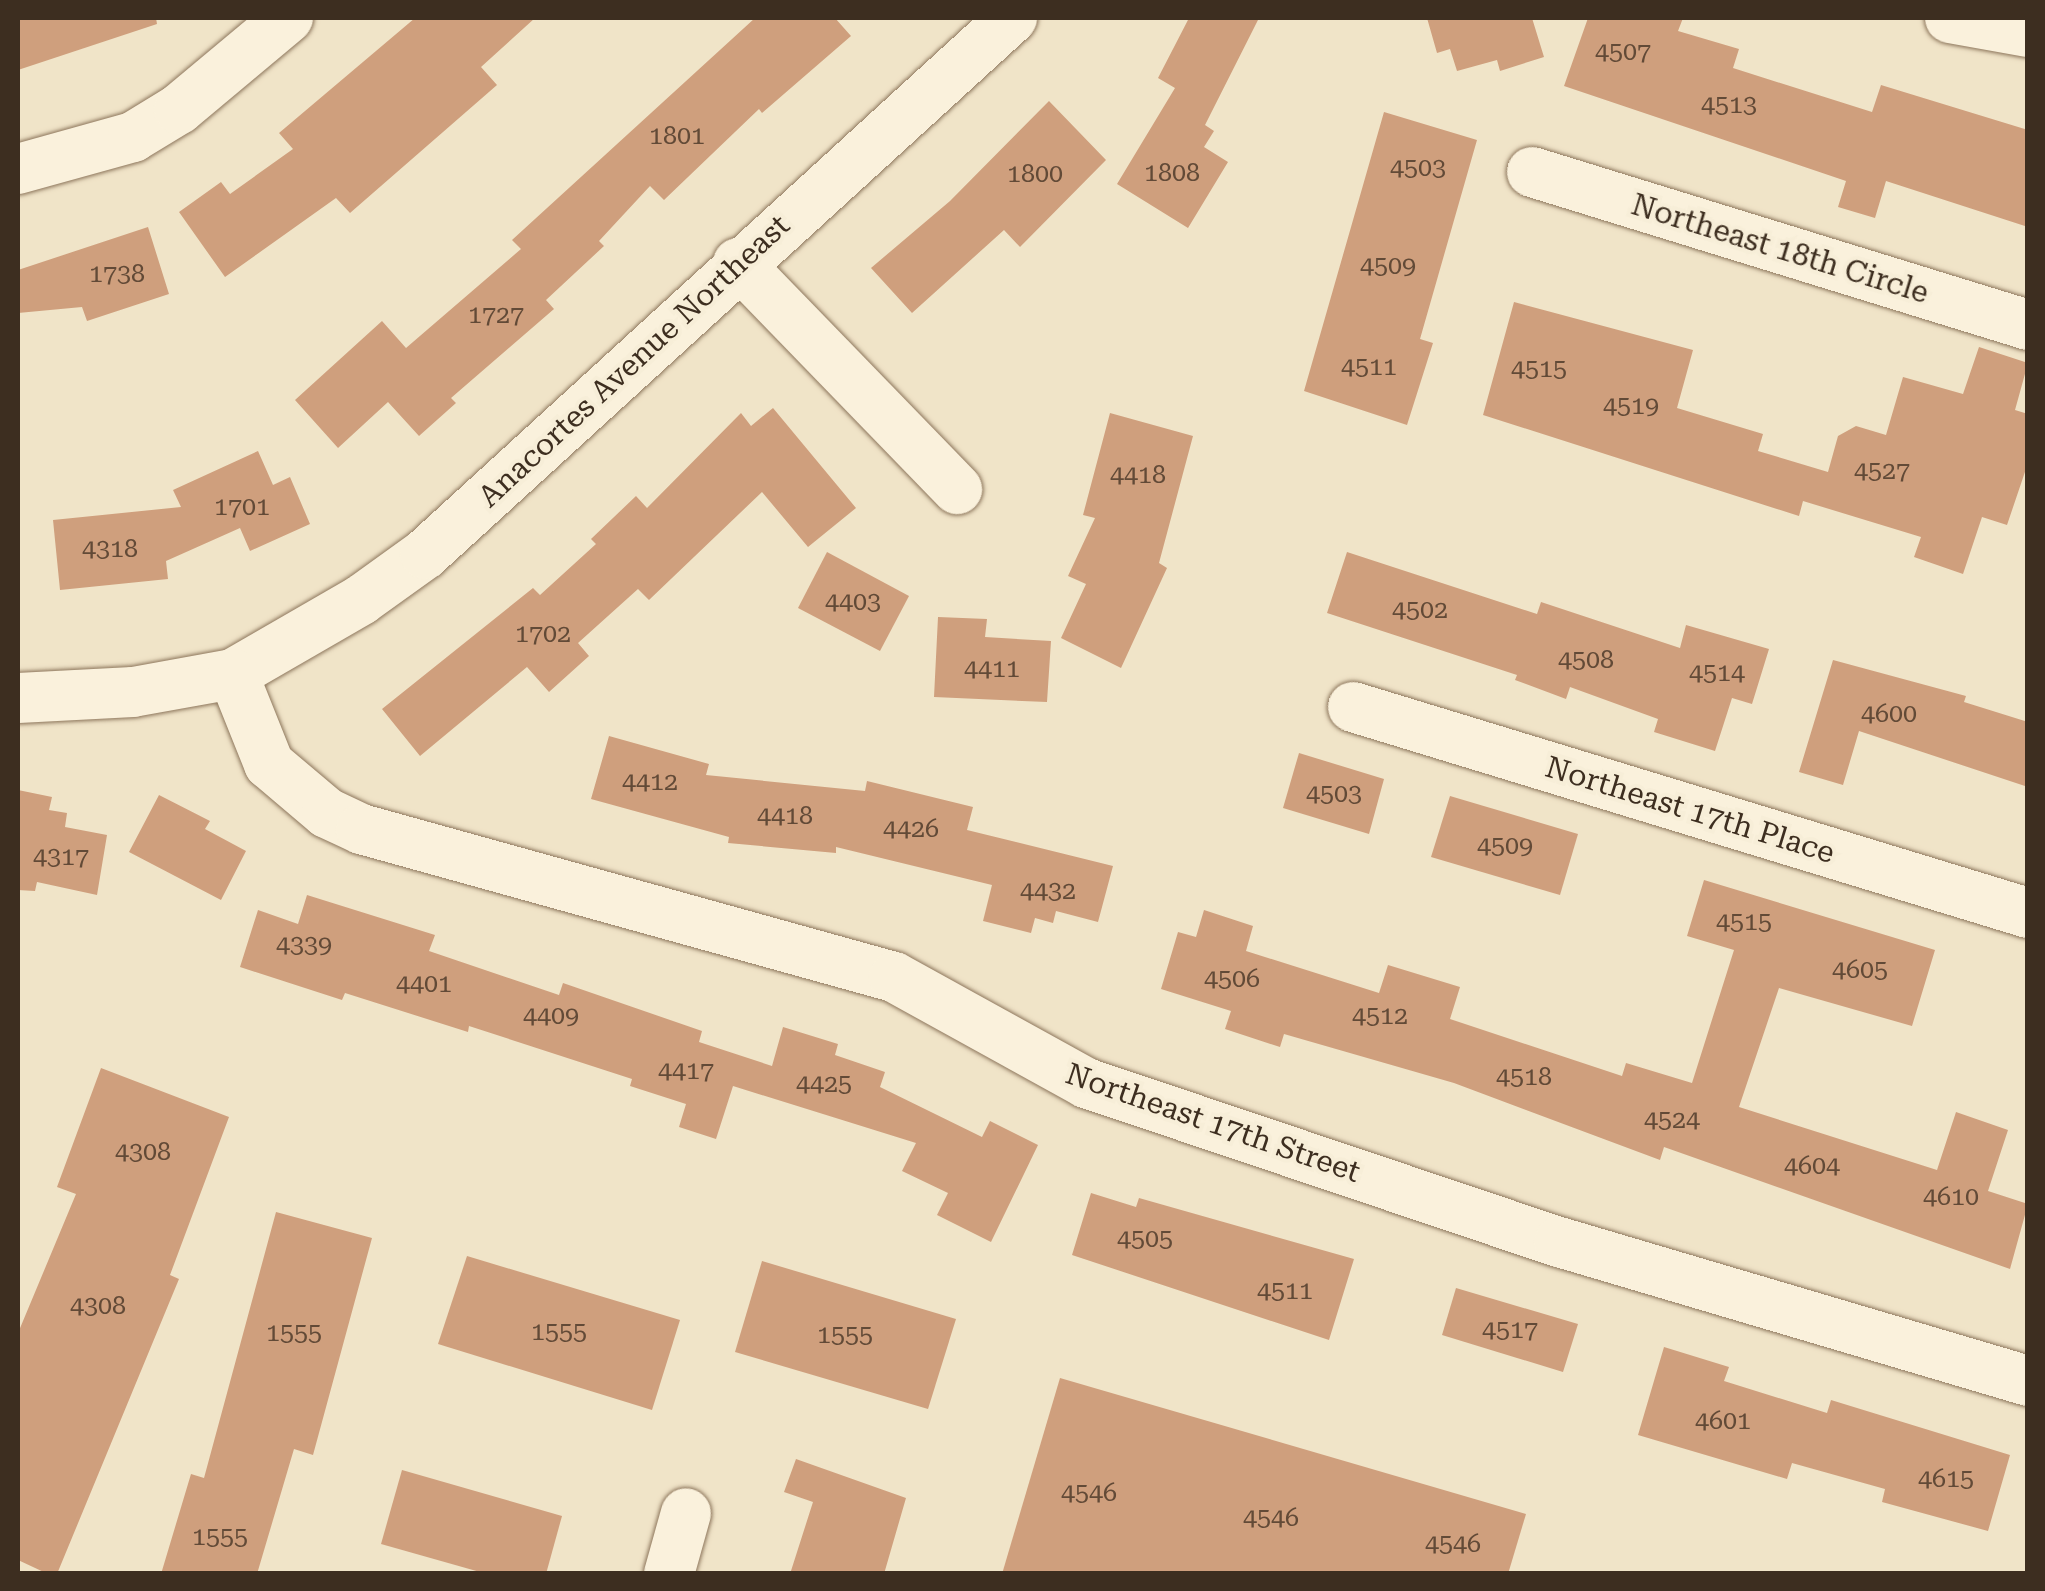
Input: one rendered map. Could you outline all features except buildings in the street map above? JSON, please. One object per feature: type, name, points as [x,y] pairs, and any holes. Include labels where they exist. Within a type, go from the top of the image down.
[{"type":"street","points":[[18,169],[134,137],[179,109],[288,18]]},
{"type":"street","name":"Anacortes Avenue Northeast","points":[[233,674],[361,600],[425,554],[738,263],[1012,18]]},
{"type":"street","points":[[1950,18],[2028,32]]},
{"type":"street","name":"Northeast 18th Circle","points":[[1532,172],[2028,325]]},
{"type":"street","points":[[738,263],[957,489]]},
{"type":"street","points":[[18,698],[133,692],[233,674]]},
{"type":"street","name":"Northeast 17th Street","points":[[233,674],[269,764],[327,813],[361,830],[894,977],[1086,1083],[1559,1242],[2028,1381]]},
{"type":"street","name":"Northeast 17th Place","points":[[1354,708],[2028,912]]},
{"type":"street","points":[[669,1574],[686,1513]]}]
